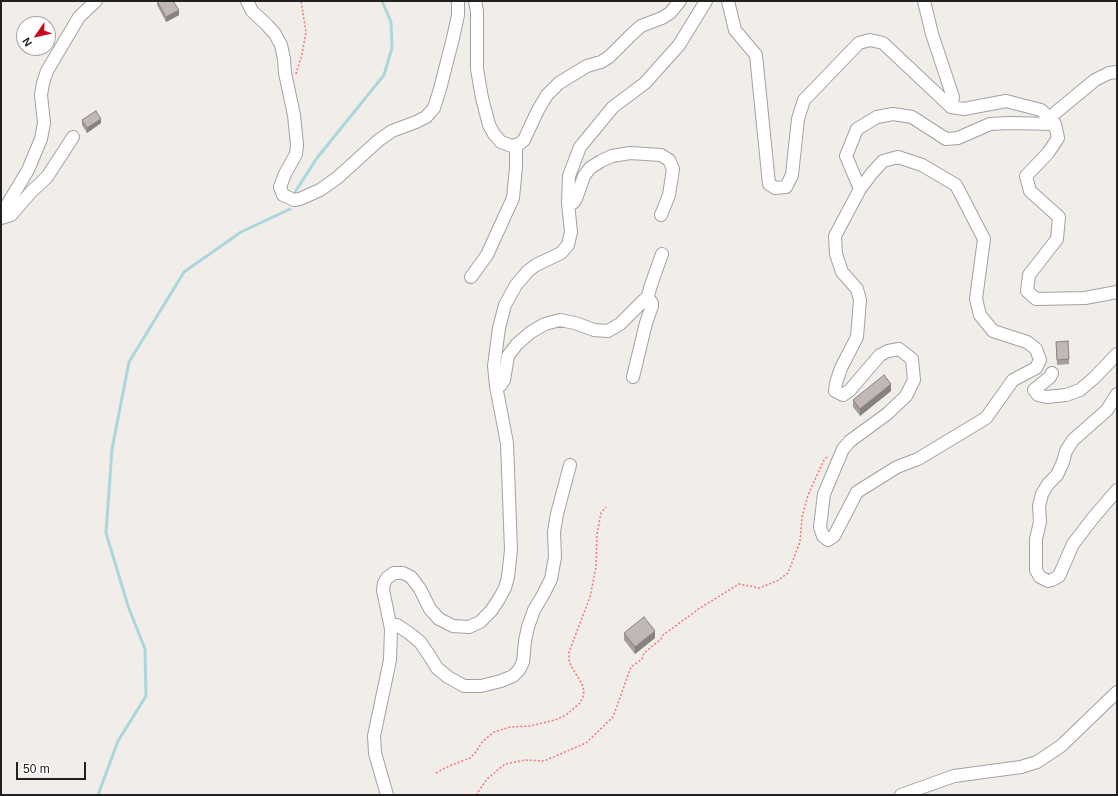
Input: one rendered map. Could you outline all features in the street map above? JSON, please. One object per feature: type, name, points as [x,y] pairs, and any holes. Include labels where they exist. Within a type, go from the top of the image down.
[{"type":"street","points":[[1,216],[28,170],[41,139],[44,123],[41,95],[47,71],[79,17],[96,1]]},
{"type":"street","points":[[247,1],[252,11],[275,34],[284,59],[285,73],[294,115],[297,145],[296,154],[280,187],[283,195],[294,200],[300,199],[320,190],[337,178],[379,140],[392,131],[426,117],[434,108],[453,38],[458,15],[458,1]]},
{"type":"street","points":[[475,1],[477,11],[477,69],[482,98],[489,125],[501,142],[508,146],[516,146],[524,140],[547,95],[559,82],[587,66],[601,62],[609,57],[631,34],[641,26],[662,18],[680,1]]},
{"type":"street","points":[[387,795],[375,753],[374,736],[390,660],[391,629],[383,590],[384,583],[387,578],[394,573],[403,573],[411,577],[420,589],[430,609],[440,619],[453,626],[469,627],[480,622],[491,611],[505,588],[508,577],[511,550],[507,443],[496,386],[494,366],[499,328],[505,305],[516,285],[528,271],[536,265],[561,253],[568,245],[571,232],[568,204],[569,176],[580,147],[613,107],[645,83],[679,45],[706,1]]},
{"type":"street","points":[[728,1],[735,30],[756,55],[769,184],[775,188],[786,188],[792,175],[798,119],[804,100],[859,44],[870,40],[883,43],[950,107],[964,109],[1006,101],[1041,110],[1052,121],[1058,138],[1048,153],[1026,176],[1030,192],[1059,217],[1057,239],[1030,275],[1027,291],[1036,299],[1085,298],[1117,292]]},
{"type":"street","points":[[924,1],[932,34],[953,96],[950,107]]},
{"type":"street","points":[[860,189],[846,156],[857,129],[877,116],[893,114],[912,117],[946,139],[958,138],[990,124],[1052,121],[1094,80],[1109,73],[1117,72]]},
{"type":"street","points":[[1,216],[11,215],[31,192],[47,177],[73,137]]},
{"type":"street","points":[[471,277],[487,255],[513,198],[516,167],[516,146]]},
{"type":"street","points":[[568,204],[573,203],[576,199],[584,176],[590,168],[601,161],[612,156],[630,154],[661,155],[669,160],[673,169],[669,194],[661,214]]},
{"type":"street","points":[[898,157],[922,165],[956,185],[984,239],[976,299],[980,316],[993,331],[1027,342],[1036,349],[1040,360],[1036,368],[1013,380],[986,418],[918,458],[897,467],[857,492],[834,536],[828,540],[823,536],[820,527],[824,494],[843,449],[850,441],[887,414],[906,396],[914,380],[912,359],[899,349],[888,351],[880,355],[850,390],[843,394],[835,391],[841,368],[857,337],[860,300],[857,289],[842,272],[836,254],[835,236],[860,189],[883,161],[898,157]]},
{"type":"street","points":[[496,386],[501,385],[504,380],[508,356],[517,344],[531,332],[545,324],[560,320],[575,323],[594,330],[608,331],[620,324],[644,300],[647,299],[662,254]]},
{"type":"street","points":[[633,377],[646,323],[652,306],[652,301],[647,299]]},
{"type":"street","points":[[1052,373],[1050,377],[1034,390],[1038,395],[1047,397],[1066,395],[1080,390],[1117,354]]},
{"type":"street","points":[[1117,394],[1107,410],[1072,440],[1057,475],[1048,484],[1042,494],[1039,506],[1040,522],[1036,539],[1036,570],[1040,577],[1048,581],[1059,576],[1073,544],[1117,490]]},
{"type":"street","points":[[390,623],[409,633],[420,642],[437,668],[448,677],[464,686],[481,686],[513,676],[519,670],[523,662],[525,641],[534,610],[544,595],[551,579],[555,557],[554,532],[557,514],[570,465]]},
{"type":"street","points":[[901,795],[954,776],[1021,767],[1037,762],[1061,746],[1117,692]]},
{"type":"path","points":[[296,74],[302,54],[306,32],[301,1]]},
{"type":"path","points":[[476,795],[487,780],[505,764],[525,760],[544,761],[586,743],[613,716],[631,667],[642,659],[644,652],[661,639],[663,635],[700,608],[739,584],[759,588],[777,581],[788,573],[800,542],[802,517],[808,495],[824,460],[834,450],[843,449]]},
{"type":"path","points":[[436,773],[470,758],[476,753],[483,740],[494,732],[510,727],[530,726],[555,720],[566,715],[580,703],[584,690],[571,666],[569,652],[590,597],[596,566],[597,534],[601,513],[606,507]]},
{"type":"building","points":[[157,1],[173,1],[179,10],[166,17]]},
{"type":"building","points":[[96,111],[101,119],[87,128],[82,120]]},
{"type":"building","points":[[1068,341],[1069,359],[1057,360],[1056,342]]},
{"type":"building","points":[[884,375],[891,384],[860,409],[853,400]]},
{"type":"building","points":[[644,617],[655,631],[635,647],[624,633]]},
{"type":"waterway","points":[[295,192],[317,158],[384,75],[392,48],[391,22],[382,1]]},
{"type":"waterway","points":[[98,795],[118,741],[146,696],[145,649],[128,606],[106,533],[112,449],[129,362],[184,272],[241,232],[290,209]]}]
